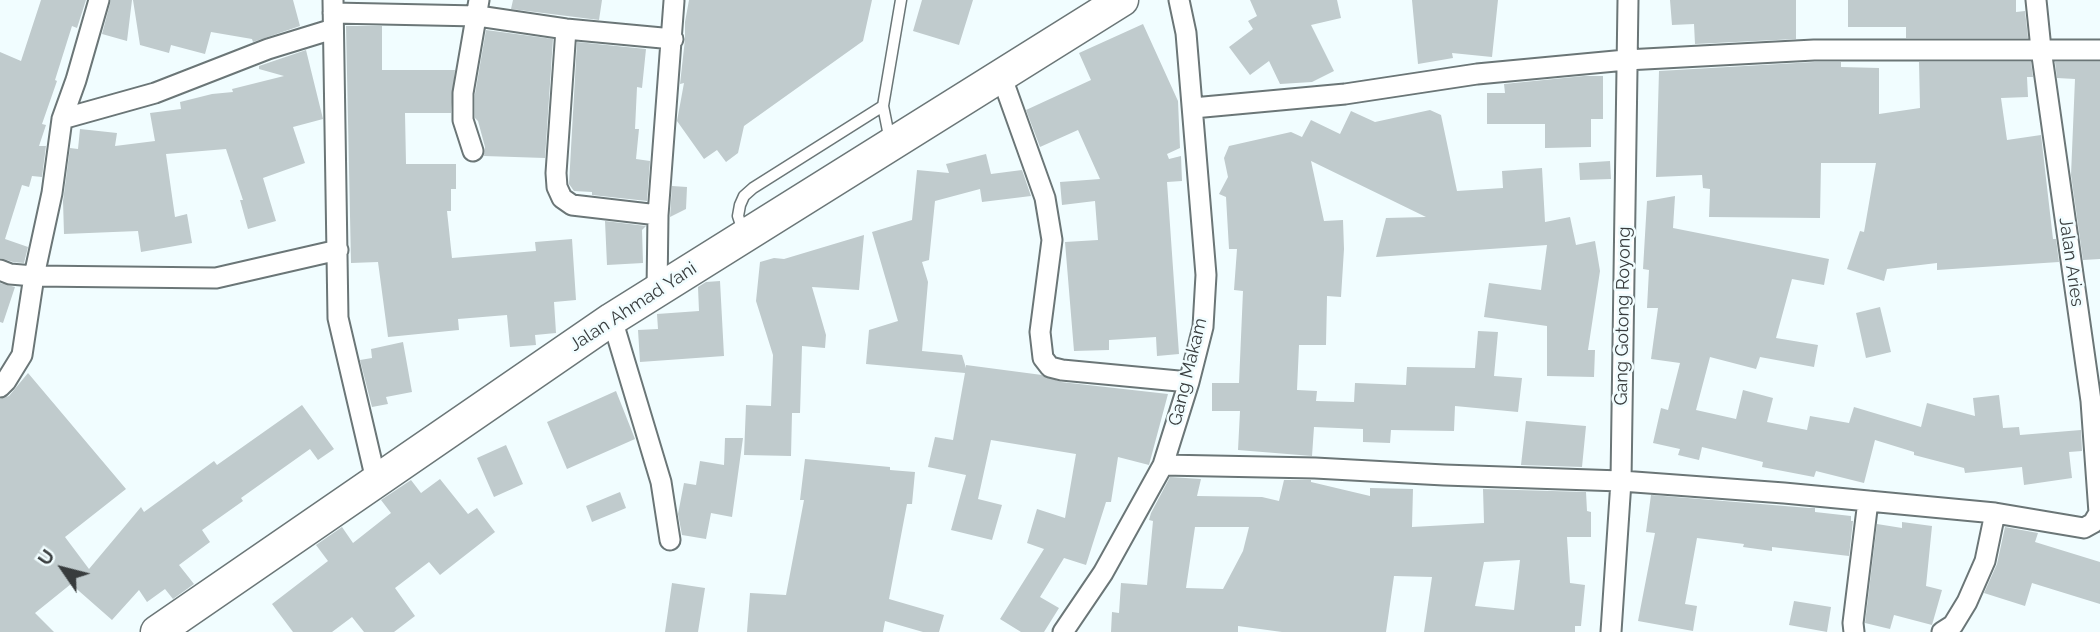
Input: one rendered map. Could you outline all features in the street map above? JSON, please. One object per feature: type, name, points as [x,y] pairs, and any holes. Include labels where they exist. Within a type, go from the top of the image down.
[{"type":"highway","name":"Jalan Ahmad Yani","points":[[157,632],[612,319],[1122,0]]},
{"type":"street","points":[[0,387],[6,382],[22,355],[62,119],[99,0]]},
{"type":"street","name":"Gang Makam","points":[[1063,632],[1103,573],[1163,466],[1203,327],[1206,275],[1186,33],[1178,0]]},
{"type":"street","name":"Gang Gotong Royong","points":[[1611,632],[1621,481],[1628,0]]},
{"type":"street","name":"Jalan Aries","points":[[1995,513],[2084,528],[2093,523],[2099,513],[2095,401],[2041,49],[2036,0]]},
{"type":"street","points":[[657,291],[658,215],[674,1]]},
{"type":"street","points":[[62,119],[155,93],[268,49],[333,14],[478,8],[566,29],[673,39]]},
{"type":"street","points":[[473,151],[463,120],[463,93],[478,8]]},
{"type":"street","points":[[333,14],[338,318],[376,480]]},
{"type":"street","points":[[566,29],[556,173],[557,187],[562,198],[572,205],[658,215]]},
{"type":"street","points":[[1193,108],[1345,93],[1478,74],[1626,60],[1814,50],[2100,50]]},
{"type":"street","points":[[1001,75],[1045,198],[1052,240],[1040,332],[1043,358],[1050,367],[1062,370],[1189,382]]},
{"type":"street","points":[[0,270],[10,274],[34,276],[216,278],[338,250]]},
{"type":"street","points":[[612,319],[661,482],[670,540]]},
{"type":"street","points":[[1163,466],[1315,468],[1621,481],[1995,513],[1981,571],[1953,625],[1942,632]]},
{"type":"street","points":[[1854,632],[1868,501]]},
{"type":"lane","points":[[891,145],[883,106],[901,0]]},
{"type":"lane","points":[[744,236],[738,215],[744,197],[752,188],[883,106]]},
{"type":"building","points":[[41,0],[86,0],[77,28],[72,26],[42,124],[46,125],[39,146],[46,146],[42,177],[32,176],[29,187],[22,185],[5,239],[28,247],[24,263],[0,258],[0,52],[21,61]]},
{"type":"building","points":[[111,0],[132,0],[127,41],[102,34]]},
{"type":"building","points":[[133,0],[293,0],[300,26],[253,42],[252,39],[211,32],[205,54],[171,45],[169,53],[140,45]]},
{"type":"building","points":[[513,0],[602,0],[599,20],[511,9]]},
{"type":"building","points":[[689,0],[872,0],[863,41],[744,126],[738,153],[726,162],[717,150],[704,159],[677,121],[684,83],[680,84]]},
{"type":"building","points":[[922,0],[973,0],[959,45],[913,31]]},
{"type":"building","points":[[1250,0],[1337,0],[1341,18],[1311,25],[1334,71],[1312,82],[1280,84],[1269,61],[1250,75],[1229,47],[1253,29],[1248,21],[1257,16]]},
{"type":"building","points":[[1412,0],[1498,0],[1492,57],[1452,53],[1453,58],[1418,64]]},
{"type":"building","points":[[1670,0],[1796,0],[1796,39],[1695,44],[1694,24],[1672,25]]},
{"type":"building","points":[[1848,0],[2016,0],[2016,12],[2025,11],[2028,38],[1906,38],[1906,27],[1848,27]]},
{"type":"building","points":[[1143,24],[1178,101],[1180,148],[1167,154],[1169,159],[1181,156],[1182,181],[1167,182],[1179,354],[1157,356],[1156,337],[1109,340],[1109,350],[1074,351],[1065,242],[1098,240],[1095,201],[1062,205],[1060,182],[1100,179],[1078,130],[1040,147],[1026,110],[1091,80],[1079,53]]},
{"type":"building","points":[[346,26],[382,26],[382,70],[455,70],[451,113],[405,113],[406,164],[456,164],[456,189],[451,189],[451,211],[447,211],[452,258],[536,251],[535,242],[572,239],[576,300],[554,302],[556,333],[535,335],[536,345],[510,347],[507,315],[458,319],[459,330],[388,337],[378,262],[351,263]]},
{"type":"building","points":[[486,30],[553,39],[545,158],[484,156],[485,147],[475,118],[475,94]]},
{"type":"building","points":[[577,42],[646,49],[642,88],[637,87],[635,129],[639,129],[636,159],[650,161],[647,201],[592,195],[592,192],[574,191],[569,184]]},
{"type":"building","points":[[306,50],[323,119],[293,127],[305,163],[263,178],[276,221],[248,229],[240,200],[243,200],[226,149],[166,154],[175,217],[187,214],[192,243],[141,252],[138,231],[64,234],[63,201],[70,148],[78,149],[80,129],[117,133],[115,146],[155,141],[150,113],[181,109],[180,102],[233,92],[232,89],[284,76],[259,69],[259,66]]},
{"type":"building","points":[[1841,62],[1841,67],[1879,68],[1879,114],[1920,108],[1919,62],[2031,62],[2033,77],[2027,77],[2028,97],[2001,98],[2007,140],[2041,135],[2053,239],[2056,239],[2059,262],[1937,270],[1937,263],[1887,269],[1884,281],[1847,269],[1860,231],[1864,232],[1876,163],[1821,163],[1820,218],[1709,217],[1710,189],[1703,188],[1702,175],[1656,177],[1659,71]]},
{"type":"building","points":[[2055,62],[2100,62],[2100,259],[2083,260],[2071,175],[2075,79],[2057,78]]},
{"type":"building","points":[[1603,76],[1603,119],[1591,119],[1591,147],[1545,148],[1545,124],[1487,124],[1487,93],[1505,93],[1504,84]]},
{"type":"building","points":[[1430,110],[1441,115],[1457,191],[1503,188],[1502,171],[1542,168],[1545,222],[1570,217],[1576,245],[1595,241],[1600,271],[1588,350],[1595,350],[1594,377],[1547,376],[1547,326],[1484,317],[1489,283],[1541,290],[1547,245],[1376,257],[1386,218],[1426,217],[1311,161],[1324,221],[1343,220],[1344,249],[1341,297],[1327,296],[1326,345],[1299,345],[1297,390],[1317,391],[1316,401],[1354,402],[1355,383],[1406,385],[1407,367],[1475,368],[1478,331],[1498,332],[1494,376],[1522,378],[1518,412],[1455,406],[1454,431],[1391,430],[1390,443],[1363,442],[1363,429],[1314,427],[1312,456],[1238,450],[1240,411],[1212,411],[1212,383],[1239,383],[1243,291],[1234,290],[1237,249],[1229,249],[1226,197],[1219,194],[1228,177],[1224,158],[1229,146],[1291,132],[1302,137],[1311,120],[1340,134],[1351,111],[1375,122]]},
{"type":"building","points":[[986,154],[991,174],[1022,170],[1031,196],[982,202],[980,189],[935,201],[929,260],[922,262],[928,282],[922,351],[962,355],[966,368],[966,365],[1042,375],[1061,382],[1168,394],[1149,465],[1118,457],[1111,502],[1106,502],[1086,565],[1064,558],[1040,597],[1059,608],[1044,632],[1021,632],[1000,619],[1044,549],[1027,543],[1037,509],[1065,518],[1076,454],[991,440],[978,499],[1002,505],[992,540],[951,530],[966,475],[928,467],[935,437],[953,440],[965,373],[866,364],[869,330],[898,321],[872,232],[912,220],[917,170],[949,173],[946,164]]},
{"type":"building","points":[[1610,161],[1611,179],[1580,180],[1579,163]]},
{"type":"building","points":[[672,186],[687,187],[686,209],[670,217]]},
{"type":"building","points":[[1675,196],[1673,228],[1829,259],[1824,285],[1792,279],[1776,338],[1818,345],[1814,367],[1760,357],[1756,369],[1710,357],[1696,410],[1736,419],[1743,390],[1773,398],[1767,422],[1807,430],[1810,416],[1849,423],[1854,407],[1921,427],[1927,403],[1975,416],[1973,398],[1999,395],[2003,428],[2019,427],[2020,435],[2081,430],[2082,451],[2069,452],[2072,478],[2024,485],[2022,467],[1965,473],[1964,468],[1914,455],[1914,452],[1875,440],[1864,483],[1816,471],[1814,477],[1762,467],[1763,462],[1702,447],[1699,460],[1678,455],[1680,449],[1653,443],[1661,408],[1668,410],[1680,363],[1651,359],[1658,308],[1647,308],[1649,270],[1643,269],[1647,201]]},
{"type":"building","points":[[605,221],[646,226],[642,230],[643,263],[607,265]]},
{"type":"building","points":[[864,235],[859,290],[812,287],[826,335],[825,348],[802,346],[800,413],[792,413],[791,456],[744,455],[746,405],[771,406],[773,355],[756,301],[760,262],[774,258],[784,259]]},
{"type":"building","points":[[720,281],[724,356],[640,362],[638,330],[658,329],[657,314],[699,311],[698,287],[706,282]]},
{"type":"building","points":[[0,283],[15,287],[3,323],[0,322]]},
{"type":"building","points":[[1880,307],[1891,352],[1866,358],[1856,313]]},
{"type":"building","points":[[403,342],[412,392],[386,397],[388,404],[372,407],[360,360],[372,358],[371,349]]},
{"type":"building","points":[[28,373],[126,489],[65,537],[89,569],[141,507],[144,512],[214,461],[217,465],[302,405],[334,449],[318,460],[310,449],[241,498],[243,501],[202,530],[210,542],[179,565],[194,584],[173,599],[165,589],[147,602],[139,590],[112,620],[71,584],[35,613],[54,632],[0,632],[0,399],[9,396]]},
{"type":"building","points":[[616,391],[635,439],[567,469],[547,422]]},
{"type":"building","points":[[1526,421],[1586,426],[1582,467],[1521,465]]},
{"type":"building","points":[[725,438],[743,438],[732,517],[711,513],[706,539],[682,535],[678,514],[684,483],[696,485],[700,461],[724,465]]},
{"type":"building","points":[[506,445],[523,484],[494,497],[477,458]]},
{"type":"building","points":[[805,459],[915,472],[912,504],[907,504],[889,599],[944,615],[939,632],[923,632],[885,621],[883,632],[747,632],[750,593],[786,595],[804,500],[800,500]]},
{"type":"building","points":[[1170,477],[1201,479],[1197,496],[1262,497],[1279,501],[1284,480],[1311,480],[1370,496],[1370,488],[1413,489],[1412,527],[1484,523],[1483,489],[1586,492],[1587,511],[1591,512],[1591,537],[1567,537],[1570,583],[1585,585],[1581,626],[1575,626],[1575,632],[1424,632],[1432,577],[1394,576],[1386,632],[1282,632],[1238,626],[1238,632],[1111,632],[1112,612],[1119,613],[1121,583],[1147,585],[1153,521],[1149,520]],"holes":[[[1195,527],[1249,527],[1243,551],[1223,589],[1186,588]],[[1520,560],[1514,610],[1475,606],[1484,562]]]},
{"type":"building","points":[[440,479],[468,514],[477,508],[495,532],[440,575],[429,562],[395,588],[415,616],[394,632],[364,632],[352,617],[332,632],[293,632],[272,604],[328,561],[316,545],[342,527],[353,543],[391,513],[381,500],[411,480],[421,493]]},
{"type":"building","points":[[620,492],[626,508],[592,522],[586,506]]},
{"type":"building","points":[[1651,495],[1815,508],[1815,512],[1851,516],[1853,521],[1849,556],[1772,547],[1772,551],[1743,547],[1744,544],[1697,538],[1685,604],[1697,606],[1693,631],[1638,621],[1655,533],[1646,532]]},
{"type":"building","points":[[1902,522],[1932,526],[1926,586],[1942,590],[1932,625],[1894,615],[1890,629],[1865,623],[1877,524],[1902,528]]},
{"type":"building","points":[[2005,527],[2038,533],[2035,542],[2100,562],[2100,604],[2032,583],[2025,606],[1984,593],[1997,564]]},
{"type":"building","points":[[672,583],[705,588],[698,632],[665,632]]},
{"type":"building","points":[[1794,601],[1831,607],[1827,632],[1789,625]]}]
